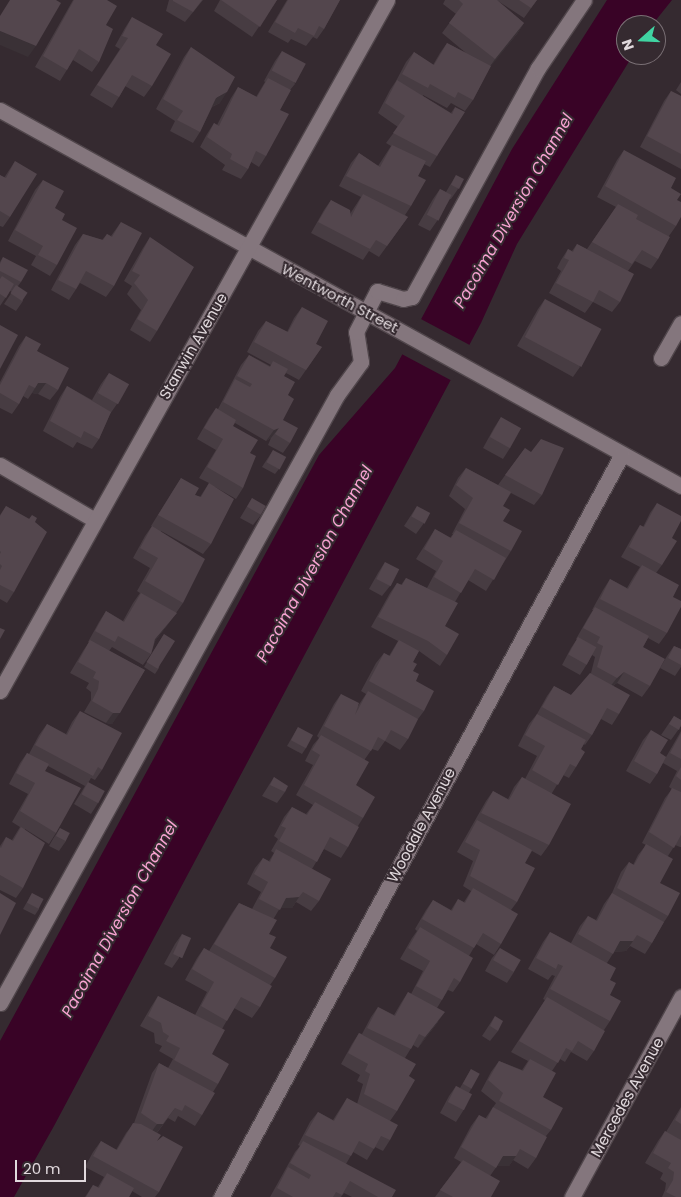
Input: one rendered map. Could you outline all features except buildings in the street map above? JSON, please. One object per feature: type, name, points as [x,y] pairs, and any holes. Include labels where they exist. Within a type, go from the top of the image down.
[{"type":"street","name":"Stanwin Avenue","points":[[0,691],[93,519],[249,248],[387,0]]},
{"type":"street","points":[[0,1002],[336,395],[361,362],[356,332],[370,313],[378,291],[403,299],[412,296],[538,68],[584,0]]},
{"type":"street","name":"Wentworth Street","points":[[0,110],[494,381],[681,486]]},
{"type":"street","points":[[661,358],[681,323]]},
{"type":"street","name":"Woodale Avenue","points":[[221,1197],[622,454]]},
{"type":"street","points":[[0,465],[93,519]]},
{"type":"street","name":"Mercedes Avenue","points":[[572,1197],[681,997]]},
{"type":"water","name":"Pacoima Diversion Channel","points":[[607,0],[672,0],[660,15],[616,15],[616,65],[627,65],[517,244],[481,323],[54,1126],[14,1197],[0,1197],[0,1041],[319,455],[395,368],[512,149]]},
{"type":"pier","points":[[419,318],[471,346],[452,381],[400,353]]}]
